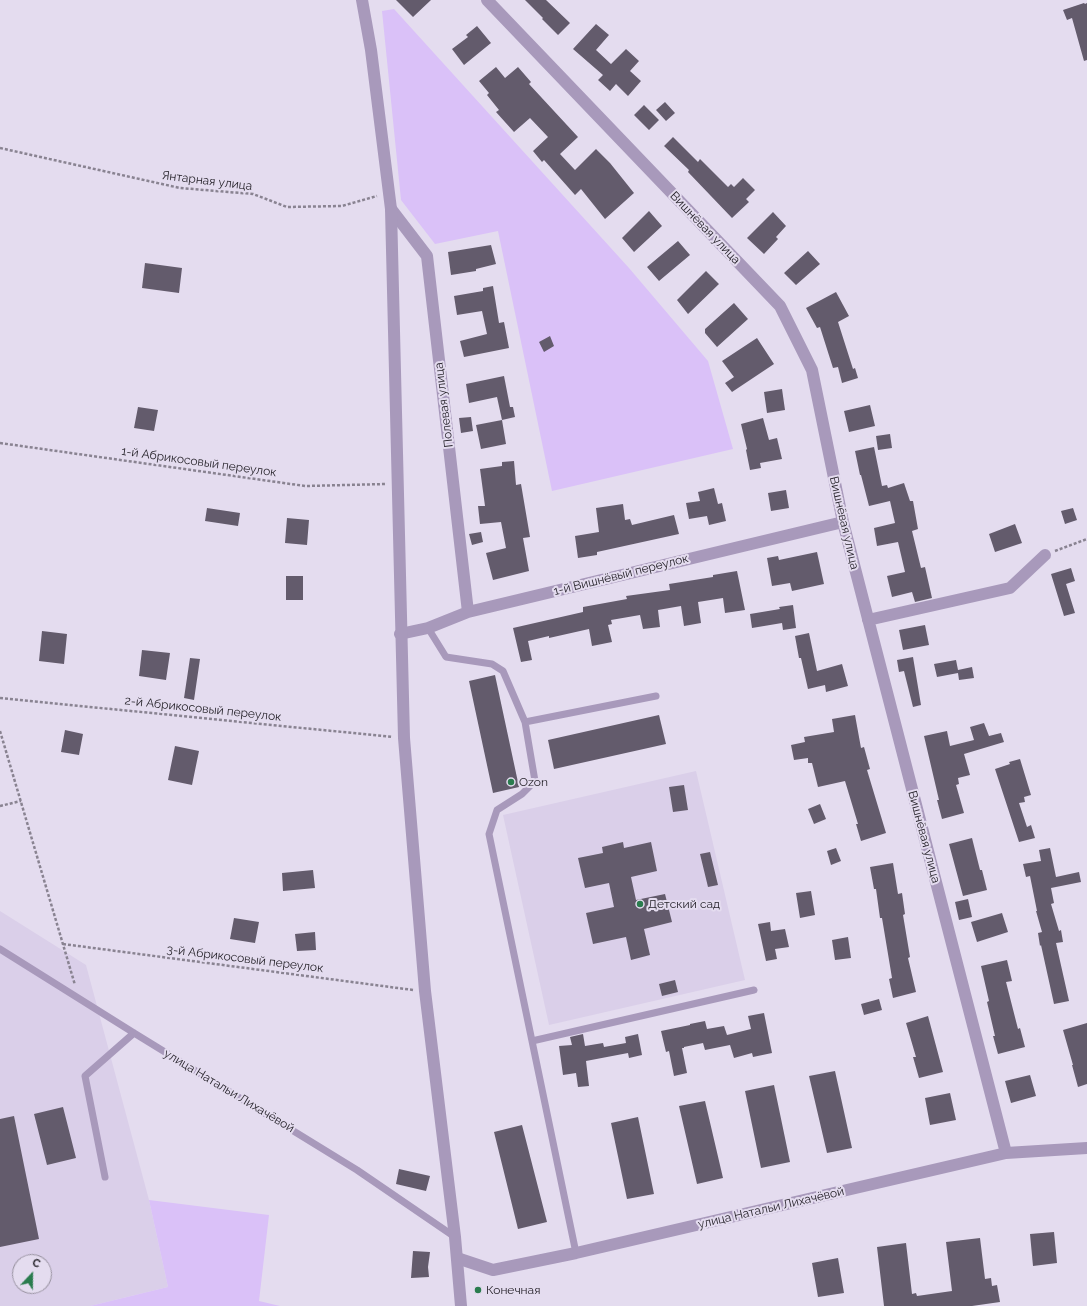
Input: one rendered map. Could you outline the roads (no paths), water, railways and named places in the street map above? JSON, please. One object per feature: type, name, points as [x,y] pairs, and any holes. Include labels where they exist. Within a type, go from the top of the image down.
[{"type":"street","points":[[362,0],[371,50],[391,209],[400,634],[404,738],[425,991],[455,1237],[461,1306]]},
{"type":"street","name":"Вишнёвая улица","points":[[487,0],[780,306],[812,370],[843,522],[1006,1153]]},
{"type":"street","name":"Полевая улица","points":[[391,209],[427,256],[468,612]]},
{"type":"street","name":"1-й Вишнёвый переулок","points":[[400,634],[428,628],[468,612],[843,522]]},
{"type":"street","points":[[868,620],[1010,588],[1045,554]]},
{"type":"street","name":"улица Натальи Лихачёвой","points":[[457,1258],[493,1270],[576,1253],[1006,1153],[1087,1148]]},
{"type":"lane","points":[[428,628],[446,658],[492,664],[503,671],[525,722],[535,781],[522,794],[497,810],[489,834],[576,1253]]},
{"type":"lane","points":[[525,722],[656,696]]},
{"type":"lane","name":"улица Натальи Лихачёвой","points":[[1,951],[357,1170],[455,1237]]},
{"type":"lane","points":[[532,1041],[754,990]]},
{"type":"lane","points":[[105,1177],[85,1076],[134,1033]]},
{"type":"place","name":"Ozon","points":[[511,782]]},
{"type":"place","name":"Детский сад","points":[[640,904]]},
{"type":"place","name":"Конечная","points":[[478,1290]]}]
